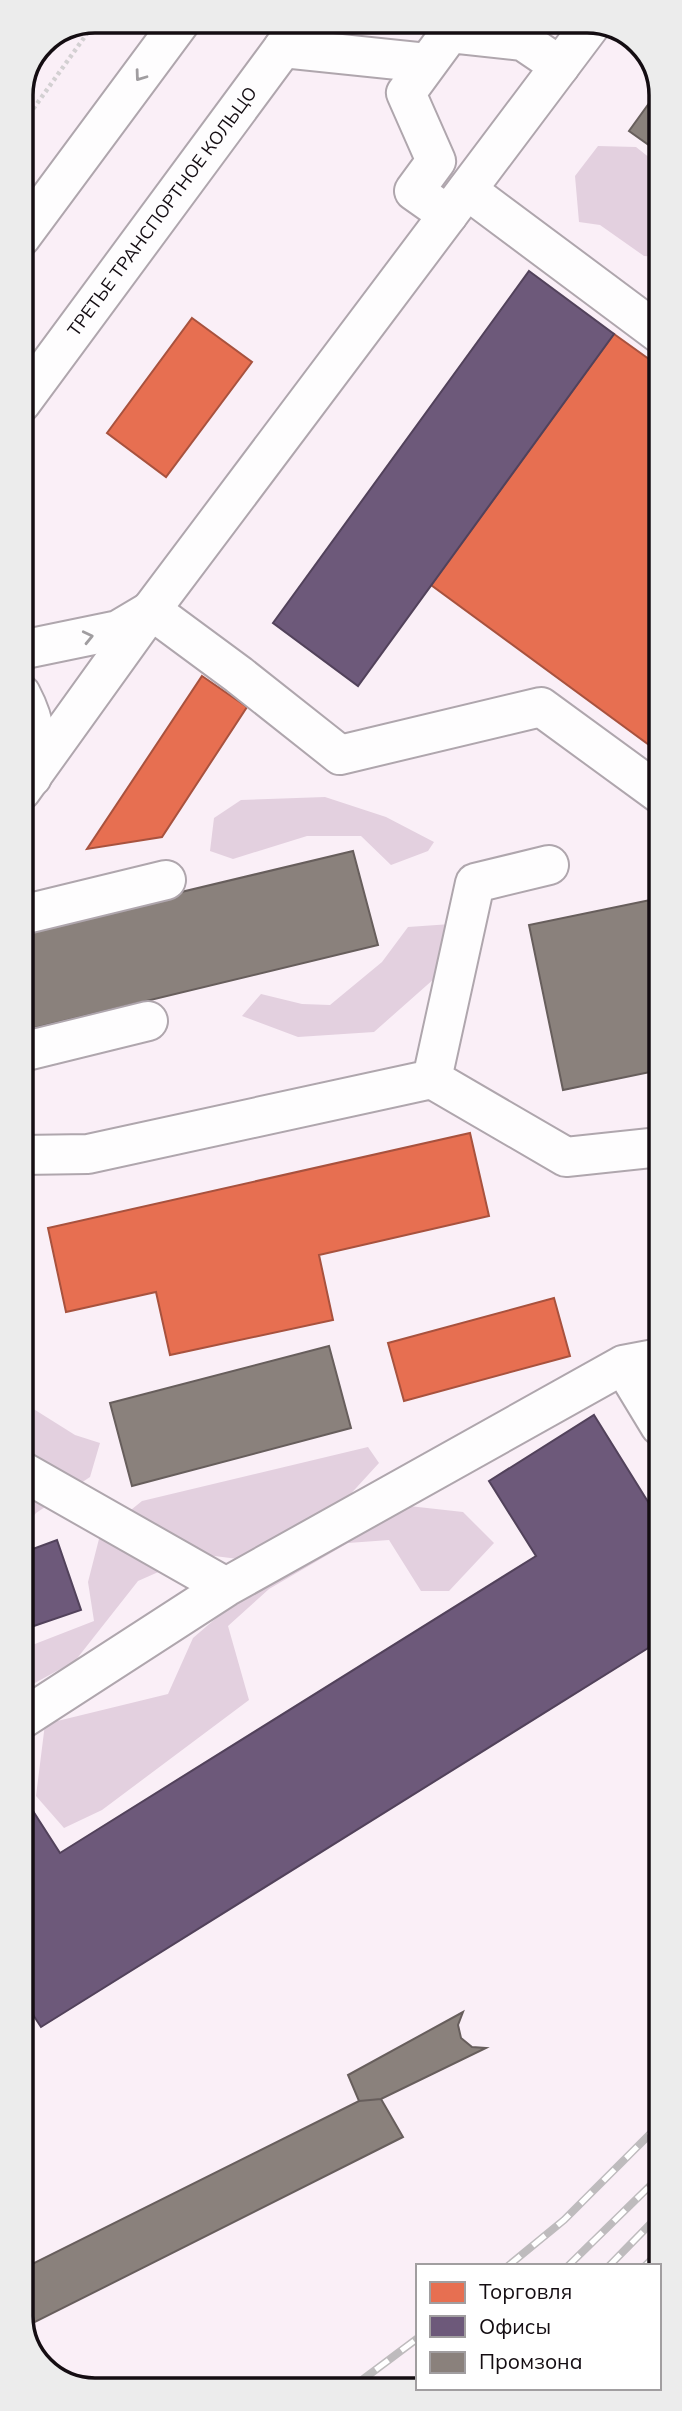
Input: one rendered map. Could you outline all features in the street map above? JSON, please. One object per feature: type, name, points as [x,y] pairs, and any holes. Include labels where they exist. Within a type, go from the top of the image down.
[{"type":"main road","points":[[33,221],[172,33]]},
{"type":"main road","points":[[559,66],[523,41],[450,33],[406,93],[436,161],[414,191],[457,202],[649,327]]},
{"type":"main road","points":[[33,776],[152,610],[584,33]]},
{"type":"main road","points":[[293,35],[428,63]]},
{"type":"main road","name":"ТРЕТЬЕ ТРАНСПОРТНОЕ КОЛЬЦО","points":[[33,386],[293,35]]},
{"type":"main road","points":[[33,647],[118,629],[152,610]]},
{"type":"main road","points":[[152,610],[239,674],[340,755],[541,707],[649,786]]},
{"type":"main road","points":[[33,724],[37,742],[33,759]]},
{"type":"main road","points":[[432,1079],[475,883],[549,865]]},
{"type":"main road","points":[[33,912],[166,880]]},
{"type":"main road","points":[[33,1049],[148,1021]]},
{"type":"main road","points":[[33,1155],[88,1154],[432,1079],[566,1157],[649,1148]]},
{"type":"main road","points":[[33,1712],[226,1587],[623,1364],[649,1360]]},
{"type":"main road","points":[[623,1364],[649,1408]]},
{"type":"main road","points":[[33,1477],[226,1587]]},
{"type":"path","points":[[33,109],[87,34]]},
{"type":"shaded area","points":[[598,146],[636,147],[649,157],[649,256],[644,256],[600,225],[579,222],[575,176]]},
{"type":"shaded area","points":[[325,797],[386,817],[434,842],[428,851],[391,865],[361,836],[307,836],[233,859],[210,851],[214,818],[241,800]]},
{"type":"shaded area","points":[[451,924],[435,978],[374,1032],[298,1037],[242,1016],[261,994],[302,1004],[330,1005],[382,962],[408,927]]},
{"type":"shaded area","points":[[33,1409],[75,1435],[100,1443],[90,1477],[33,1517]]},
{"type":"shaded area","points":[[368,1447],[379,1463],[346,1499],[463,1512],[494,1543],[449,1591],[421,1591],[389,1540],[348,1543],[269,1589],[228,1626],[249,1700],[102,1810],[64,1828],[36,1796],[45,1724],[168,1694],[193,1638],[236,1601],[238,1559],[199,1554],[138,1581],[75,1661],[33,1684],[33,1645],[94,1621],[88,1582],[100,1535],[142,1501]]},
{"type":"building: Торговля","points":[[192,318],[252,362],[166,477],[107,433]]},
{"type":"building: Торговля","points":[[614,334],[649,359],[649,745],[431,585]]},
{"type":"building: Торговля","points":[[202,676],[247,707],[162,837],[87,849]]},
{"type":"building: Торговля","points":[[470,1133],[489,1216],[319,1255],[333,1320],[170,1355],[156,1292],[66,1312],[48,1228]]},
{"type":"building: Торговля","points":[[554,1298],[570,1356],[404,1401],[388,1343]]},
{"type":"building: Офисы","points":[[529,271],[614,334],[358,686],[273,623]]},
{"type":"building: Офисы","points":[[594,1415],[649,1503],[649,1647],[41,2027],[33,2015],[33,1811],[60,1853],[536,1556],[489,1481]]},
{"type":"building: Офисы","points":[[57,1540],[81,1610],[33,1626],[33,1549]]},
{"type":"building: Промзона","points":[[649,103],[649,145],[629,131]]},
{"type":"building: Промзона","points":[[353,851],[378,945],[33,1028],[33,927]]},
{"type":"building: Промзона","points":[[649,900],[649,1072],[563,1090],[529,925]]},
{"type":"building: Промзона","points":[[329,1346],[351,1428],[132,1486],[110,1403]]},
{"type":"building: Промзона","points":[[463,2012],[458,2025],[461,2038],[472,2047],[486,2048],[381,2099],[359,2101],[348,2075]]},
{"type":"building: Промзона","points":[[381,2099],[403,2137],[34,2323],[33,2264],[359,2101]]},
{"type":"railway","points":[[510,2264],[564,2220],[649,2135]]},
{"type":"railway","points":[[570,2264],[649,2187]]},
{"type":"railway","points":[[611,2264],[649,2225]]},
{"type":"railway","points":[[365,2378],[416,2340]]}]
